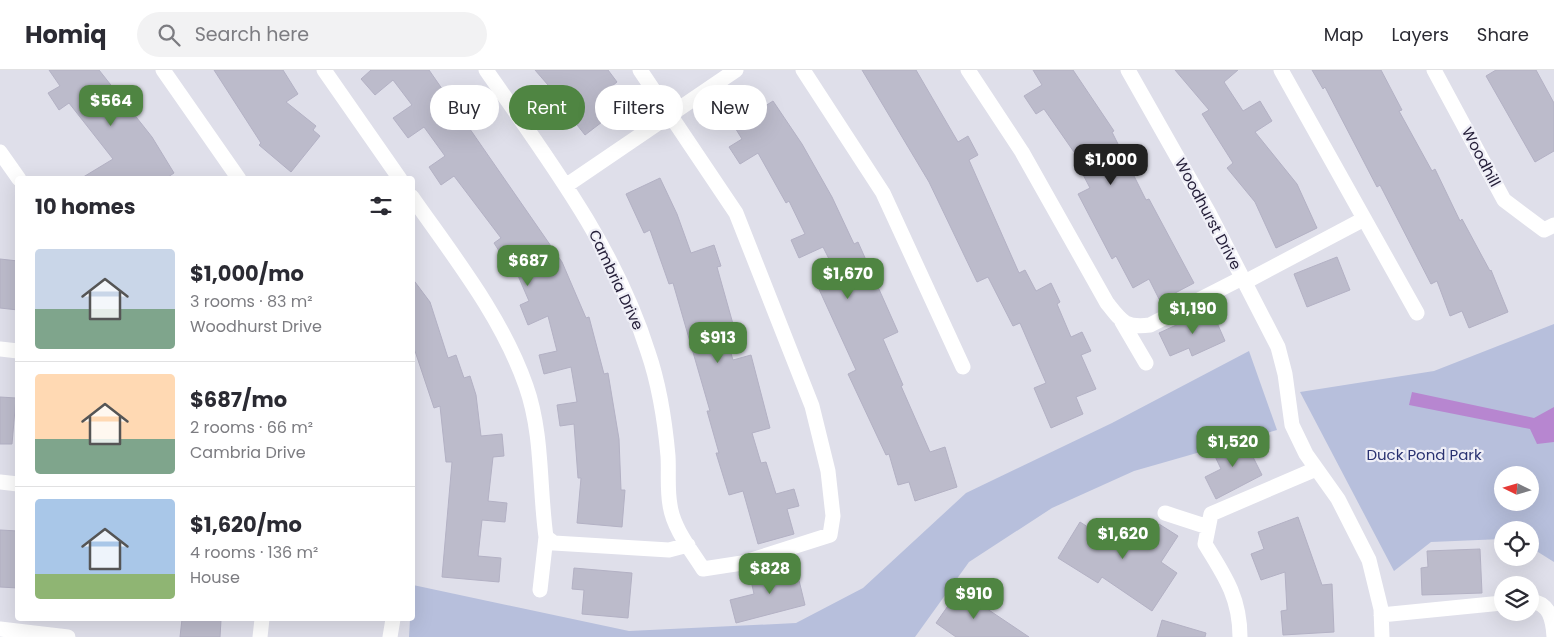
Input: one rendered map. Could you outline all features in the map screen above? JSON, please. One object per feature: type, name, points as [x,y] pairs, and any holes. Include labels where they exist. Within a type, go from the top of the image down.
[{"type":"street","points":[[163,70],[237,176]]},
{"type":"street","points":[[324,70],[398,176]]},
{"type":"street","name":"Cambria Drive","points":[[486,70],[567,185],[607,254],[634,310],[649,353],[663,417],[670,506],[679,530],[703,569],[742,563],[830,535],[833,516],[828,471],[812,406],[736,213],[679,130]]},
{"type":"street","points":[[640,70],[650,85]]},
{"type":"street","points":[[683,106],[736,70]]},
{"type":"street","points":[[803,70],[883,193],[963,367]]},
{"type":"street","points":[[968,70],[1022,152],[1107,303],[1122,322],[1146,363]]},
{"type":"street","name":"Woodhurst Drive","points":[[1128,70],[1172,146],[1278,347],[1285,374],[1292,426],[1306,454],[1338,498],[1369,560],[1381,615],[1382,637]]},
{"type":"street","points":[[1281,70],[1417,313]]},
{"type":"street","name":"Woodhill","points":[[1434,70],[1504,200],[1549,227]]},
{"type":"street","points":[[567,185],[647,130]]},
{"type":"street","points":[[0,152],[17,176]]},
{"type":"street","points":[[415,201],[502,330],[526,387],[539,450],[546,537],[540,590]]},
{"type":"street","points":[[1122,322],[1136,327],[1150,325],[1364,219]]},
{"type":"street","points":[[0,349],[15,351]]},
{"type":"street","points":[[1240,637],[1240,624],[1231,585],[1205,544],[1211,514],[1316,469]]},
{"type":"street","points":[[0,482],[15,484]]},
{"type":"street","points":[[1165,513],[1208,527]]},
{"type":"street","points":[[546,537],[554,543],[669,550],[688,545]]},
{"type":"street","points":[[1539,603],[1547,608],[1553,622],[1554,637]]},
{"type":"street","points":[[1381,615],[1494,604]]},
{"type":"street","points":[[260,637],[262,621]]},
{"type":"street","points":[[390,637],[392,621]]},
{"type":"street","points":[[0,628],[68,637]]},
{"type":"green space","name":"Duck Pond Park","points":[[1554,324],[1554,562],[1539,553],[1539,521],[1494,521],[1494,539],[1431,542],[1394,571],[1300,392],[1434,371]]},
{"type":"green space","points":[[1249,351],[1277,430],[1134,471],[1052,508],[969,562],[915,637],[409,637],[410,621],[415,621],[415,585],[629,631],[796,623],[863,588],[966,493],[1112,423]]},
{"type":"shaded area","points":[[1412,392],[1534,418],[1554,407],[1554,442],[1537,444],[1530,429],[1409,405]]},
{"type":"building","points":[[49,70],[99,70],[152,137],[174,173],[170,176],[85,176],[113,159],[69,103],[59,110],[48,93],[60,86]]},
{"type":"building","points":[[214,70],[283,70],[298,94],[286,102],[316,126],[313,130],[320,136],[291,172],[259,145],[261,143]]},
{"type":"building","points":[[371,70],[429,70],[439,85],[430,85],[430,130],[471,130],[562,262],[586,318],[589,317],[604,374],[608,373],[619,439],[621,490],[625,490],[622,527],[577,523],[581,478],[578,478],[574,424],[560,426],[557,405],[577,402],[571,367],[544,374],[539,355],[557,351],[548,316],[528,325],[520,305],[529,301],[516,271],[513,273],[494,243],[501,238],[454,176],[441,185],[429,167],[445,156],[424,127],[408,138],[393,118],[412,105],[393,80],[375,95],[361,79]]},
{"type":"building","points":[[535,70],[608,70],[617,82],[613,85],[595,85],[595,127],[585,135],[581,130],[585,130],[585,85],[548,85]]},
{"type":"building","points":[[862,70],[916,70],[958,142],[968,136],[978,155],[969,160],[1019,273],[1025,270],[1036,291],[1051,283],[1060,302],[1057,304],[1071,337],[1082,332],[1091,351],[1081,355],[1096,389],[1076,397],[1083,414],[1051,428],[1034,388],[1046,383],[1020,323],[1013,326],[988,277],[977,282],[929,182]]},
{"type":"building","points":[[1033,70],[1073,70],[1114,131],[1112,132],[1146,200],[1149,199],[1194,283],[1160,301],[1149,279],[1133,288],[1116,256],[1112,259],[1078,194],[1090,188],[1079,167],[1083,165],[1044,109],[1036,114],[1024,96],[1042,85]]},
{"type":"building","points":[[1175,70],[1238,70],[1224,82],[1243,111],[1260,101],[1272,121],[1255,132],[1297,184],[1317,228],[1276,248],[1255,202],[1227,168],[1233,163],[1202,114],[1209,110]]},
{"type":"building","points":[[1312,70],[1381,70],[1402,110],[1399,111],[1432,171],[1435,169],[1460,221],[1462,219],[1491,270],[1508,312],[1469,328],[1462,311],[1450,316],[1437,281],[1431,284],[1380,185],[1377,187],[1325,87],[1323,89]]},
{"type":"building","points":[[1496,70],[1536,70],[1554,103],[1554,151],[1535,162],[1486,76]]},
{"type":"building","points":[[773,101],[802,144],[832,197],[854,244],[858,242],[898,332],[883,339],[903,385],[901,386],[930,452],[945,447],[957,487],[915,501],[909,482],[898,485],[889,454],[886,455],[848,374],[856,370],[818,287],[838,277],[823,247],[799,258],[791,240],[805,234],[789,201],[786,203],[758,153],[740,164],[729,147],[742,139],[736,130],[767,130],[767,105]]},
{"type":"building","points":[[660,178],[677,214],[691,253],[714,245],[721,266],[717,267],[733,324],[723,327],[733,360],[751,355],[770,428],[752,433],[761,463],[766,462],[776,494],[794,489],[799,506],[787,509],[794,534],[758,544],[743,491],[729,495],[716,453],[719,453],[707,411],[710,411],[673,283],[669,284],[650,230],[644,233],[626,194]]},
{"type":"building","points":[[1337,257],[1350,290],[1307,307],[1294,274]]},
{"type":"building","points":[[0,259],[15,261],[15,310],[0,308]]},
{"type":"building","points":[[415,282],[430,302],[448,358],[456,355],[464,378],[470,376],[476,395],[481,436],[502,434],[504,456],[493,457],[488,501],[507,503],[505,522],[482,520],[478,556],[501,558],[499,582],[442,577],[452,462],[446,462],[440,406],[434,408],[415,351]]},
{"type":"building","points":[[1211,309],[1225,341],[1192,356],[1189,348],[1170,356],[1159,333]]},
{"type":"building","points":[[0,397],[15,398],[12,444],[0,444]]},
{"type":"building","points":[[1243,437],[1262,475],[1216,499],[1205,477],[1221,469],[1213,452]]},
{"type":"building","points":[[1298,517],[1322,585],[1332,584],[1334,632],[1283,635],[1281,611],[1287,610],[1285,572],[1261,580],[1251,554],[1264,549],[1258,532]]},
{"type":"building","points":[[1080,522],[1102,536],[1111,522],[1142,541],[1145,537],[1149,540],[1159,524],[1178,536],[1161,562],[1177,573],[1152,611],[1102,577],[1098,583],[1058,558]]},
{"type":"building","points":[[0,530],[15,531],[15,588],[0,587]]},
{"type":"building","points":[[1480,549],[1482,593],[1422,595],[1421,568],[1428,567],[1427,551]]},
{"type":"building","points":[[795,564],[805,605],[736,623],[730,600],[754,594],[750,576]]},
{"type":"building","points":[[574,568],[632,573],[628,618],[582,614],[584,590],[572,589]]},
{"type":"building","points":[[959,590],[1029,637],[956,637],[936,623]]},
{"type":"building","points":[[1162,620],[1206,633],[1205,637],[1157,637]]},
{"type":"building","points":[[182,621],[221,621],[220,637],[180,637]]}]
